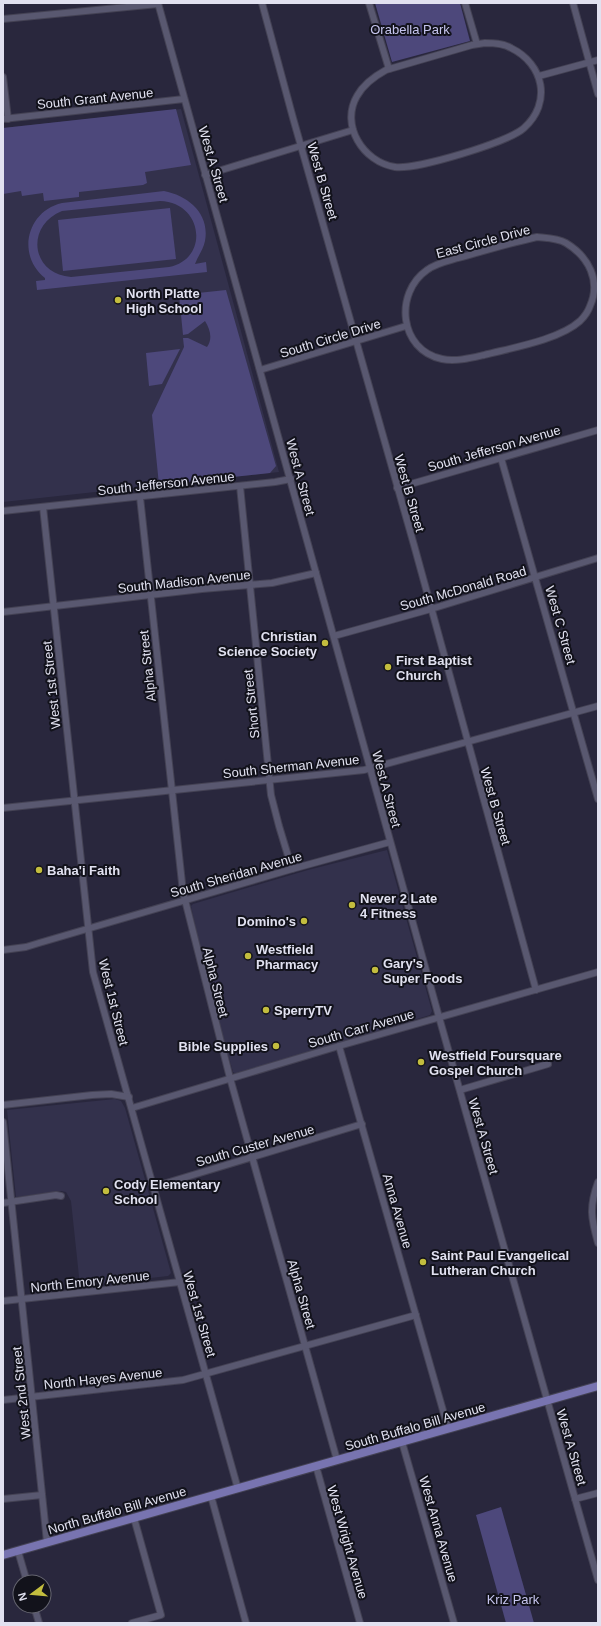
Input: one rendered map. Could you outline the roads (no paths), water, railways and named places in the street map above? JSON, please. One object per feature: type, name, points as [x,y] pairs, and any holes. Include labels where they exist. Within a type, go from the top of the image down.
[{"type":"main road","name":"South Buffalo Bill Avenue","points":[[238,1488],[598,1386]]},
{"type":"main road","name":"North Buffalo Bill Avenue","points":[[3,1555],[238,1488]]},
{"type":"street","points":[[3,18],[158,3]]},
{"type":"street","name":"West A Street","points":[[158,3],[390,842],[598,1580]]},
{"type":"street","name":"West B Street","points":[[262,3],[536,990]]},
{"type":"street","points":[[369,3],[389,69]]},
{"type":"street","points":[[465,3],[477,44]]},
{"type":"street","points":[[573,3],[598,94]]},
{"type":"street","points":[[477,44],[498,44],[510,47],[520,53],[531,63],[539,76],[541,86],[540,103],[532,119],[523,129],[504,140],[452,156],[405,168],[393,167],[370,156],[362,149],[353,130],[352,107],[357,95],[376,75],[389,69],[477,44]]},
{"type":"street","points":[[539,76],[598,60]]},
{"type":"street","points":[[3,77],[5,119]]},
{"type":"street","name":"South Grant Avenue","points":[[5,119],[184,99]]},
{"type":"street","points":[[206,175],[353,130]]},
{"type":"street","name":"East Circle Drive","points":[[406,326],[404,316],[408,295],[413,283],[419,276],[428,268],[491,248],[537,237],[552,238],[566,243],[589,264],[596,273]]},
{"type":"street","points":[[406,326],[414,341],[426,353],[442,359],[469,358],[522,345],[556,335],[580,321],[594,300],[596,273]]},
{"type":"street","name":"South Circle Drive","points":[[260,370],[406,326]]},
{"type":"street","name":"South Jefferson Avenue","points":[[397,488],[598,430]]},
{"type":"street","name":"West C Street","points":[[501,458],[598,799]]},
{"type":"street","name":"South Jefferson Avenue","points":[[3,511],[240,486],[290,479]]},
{"type":"street","name":"Short Street","points":[[240,486],[271,795],[292,869]]},
{"type":"street","name":"Alpha Street","points":[[140,497],[185,900],[230,1078],[336,1460]]},
{"type":"street","name":"West 1st Street","points":[[43,507],[93,972],[238,1488]]},
{"type":"street","name":"South McDonald Road","points":[[334,636],[431,610],[598,558]]},
{"type":"street","name":"South Madison Avenue","points":[[3,612],[250,584],[272,583],[316,573]]},
{"type":"street","name":"South Sherman Avenue","points":[[3,808],[370,769],[598,706]]},
{"type":"street","name":"South Sheridan Avenue","points":[[3,950],[26,947],[292,869],[390,842]]},
{"type":"street","name":"South Carr Avenue","points":[[132,1108],[339,1046],[598,972]]},
{"type":"street","name":"Anna Avenue","points":[[339,1046],[448,1428]]},
{"type":"street","points":[[460,1090],[548,1064]]},
{"type":"street","points":[[3,1105],[92,1095],[111,1094],[128,1097]]},
{"type":"street","name":"West 2nd Street","points":[[3,1122],[47,1542]]},
{"type":"street","name":"South Custer Avenue","points":[[154,1186],[362,1124]]},
{"type":"street","points":[[598,1182],[593,1196],[591,1211],[598,1243]]},
{"type":"street","points":[[3,1203],[56,1195],[61,1196]]},
{"type":"street","name":"North Emory Avenue","points":[[3,1301],[180,1282]]},
{"type":"street","name":"North Hayes Avenue","points":[[3,1400],[183,1380],[416,1315]]},
{"type":"street","name":"West Anna Avenue","points":[[402,1442],[454,1623]]},
{"type":"street","name":"West Wright Avenue","points":[[316,1466],[360,1623]]},
{"type":"street","points":[[575,1499],[598,1493]]},
{"type":"street","points":[[3,1499],[42,1495]]},
{"type":"street","points":[[210,1496],[246,1623]]},
{"type":"street","points":[[132,1623],[142,1622],[161,1615],[134,1518]]},
{"type":"street","points":[[18,1551],[25,1574]]},
{"type":"place","name":"North Platte High School","points":[[118,300]]},
{"type":"place","name":"Christian Science Society","points":[[325,643]]},
{"type":"place","name":"First Baptist Church","points":[[388,667]]},
{"type":"place","name":"Baha'i Faith","points":[[39,870]]},
{"type":"place","name":"Never 2 Late 4 Fitness","points":[[352,905]]},
{"type":"place","name":"Domino's","points":[[304,921]]},
{"type":"place","name":"Westfield Pharmacy","points":[[248,956]]},
{"type":"place","name":"Gary's Super Foods","points":[[375,970]]},
{"type":"place","name":"SperryTV","points":[[266,1010]]},
{"type":"place","name":"Bible Supplies","points":[[276,1046]]},
{"type":"place","name":"Westfield Foursquare Gospel Church","points":[[421,1062]]},
{"type":"place","name":"Cody Elementary School","points":[[106,1191]]},
{"type":"place","name":"Saint Paul Evangelical Lutheran Church","points":[[423,1262]]},
{"type":"park label","name":"Orabella Park","points":[[410,29]]},
{"type":"park label","name":"Kriz Park","points":[[513,1599]]}]
